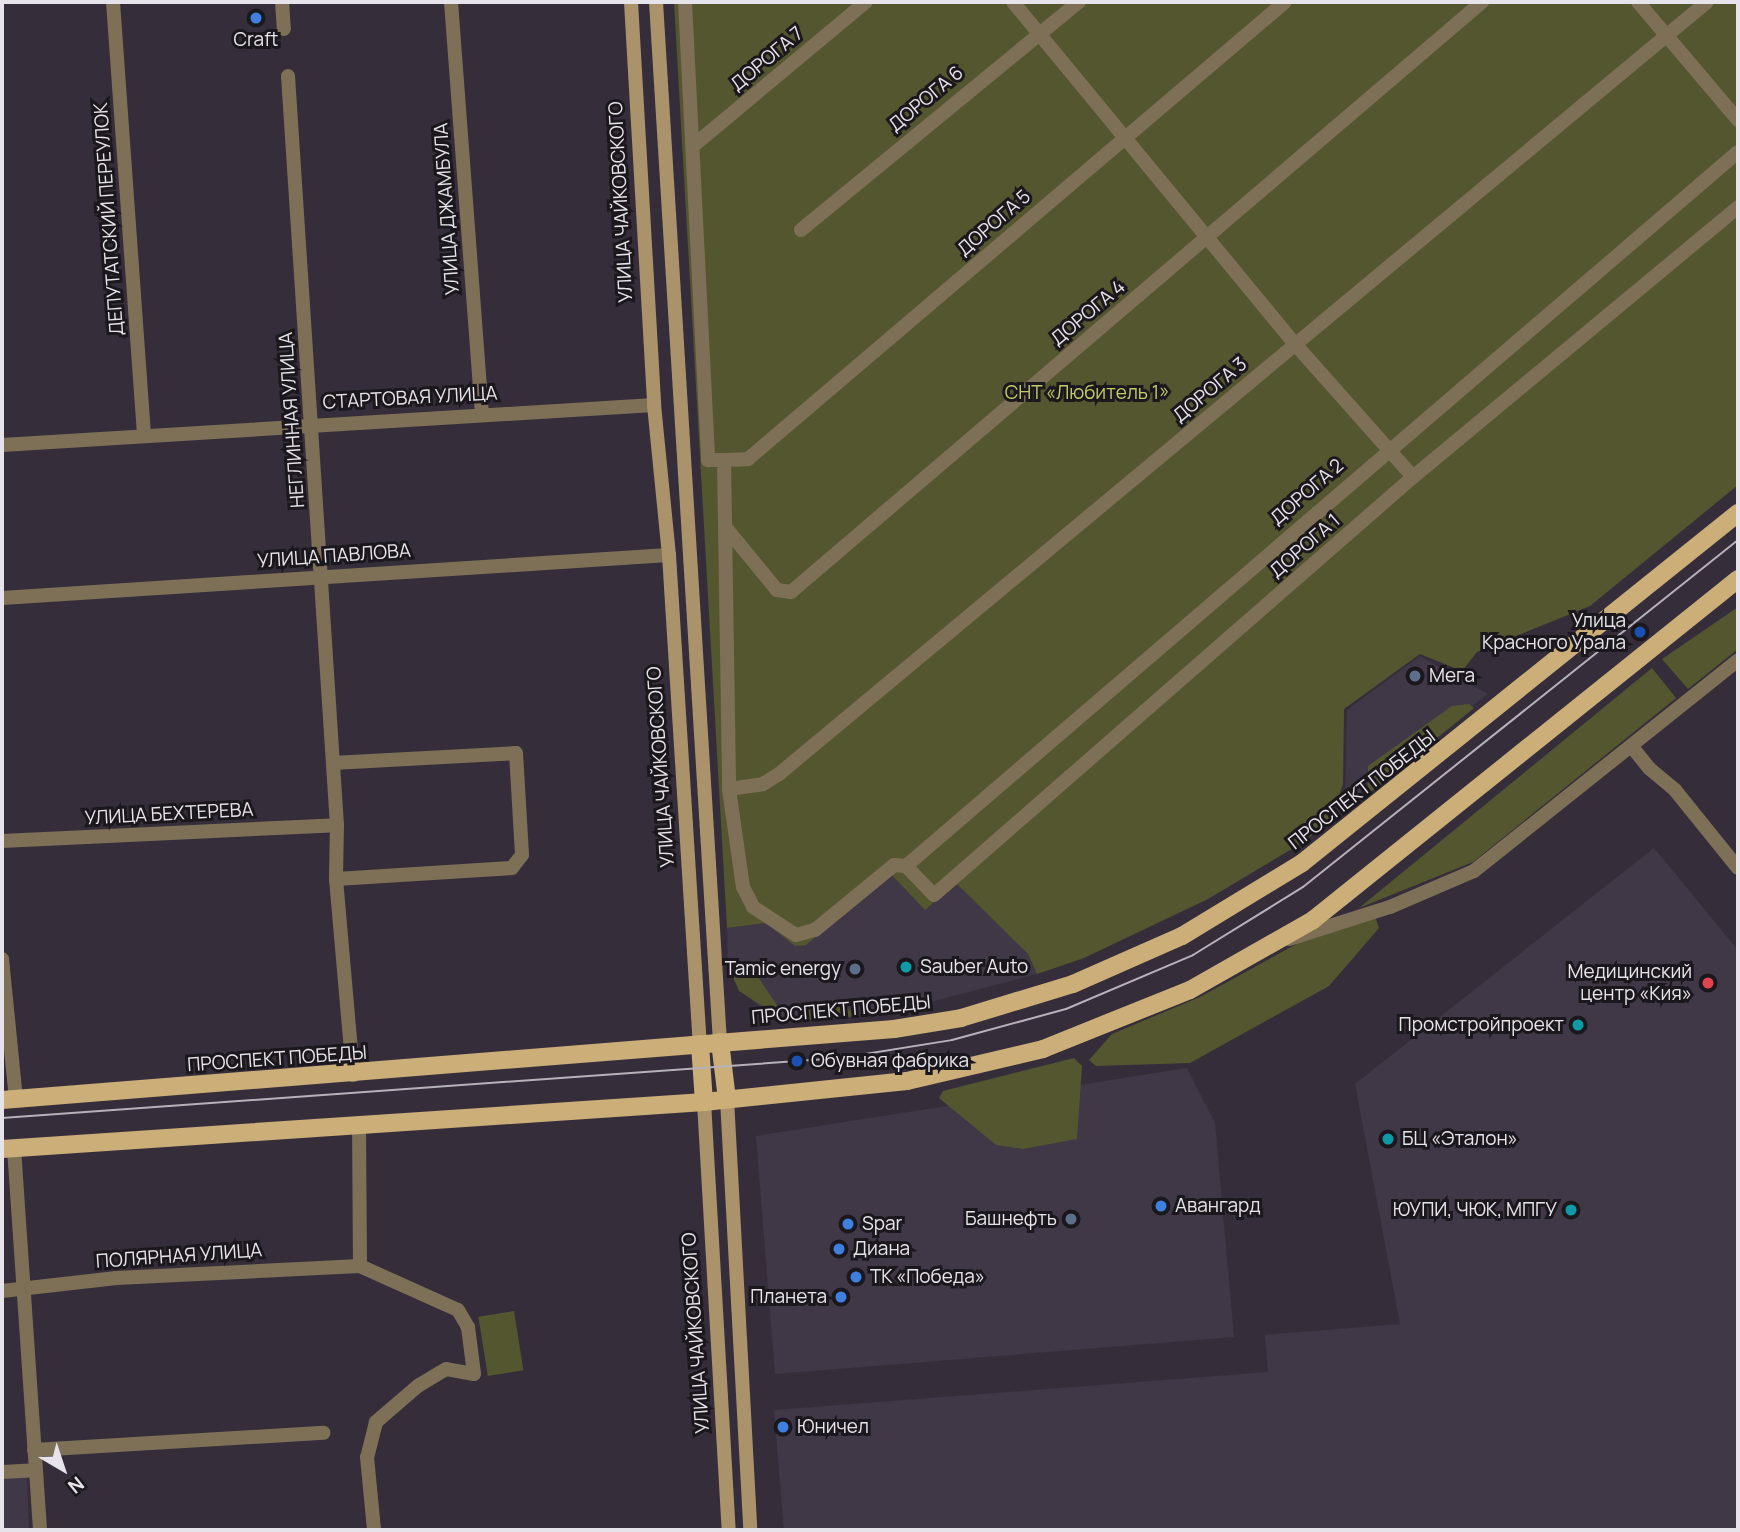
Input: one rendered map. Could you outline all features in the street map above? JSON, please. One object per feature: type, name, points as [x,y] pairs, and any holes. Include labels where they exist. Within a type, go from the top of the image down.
[{"type":"main road","name":"УЛИЦА ЧАЙКОВСКОГО","points":[[631,2],[654,405],[669,555],[729,1530]]},
{"type":"main road","name":"УЛИЦА ЧАЙКОВСКОГО","points":[[656,2],[720,1042],[727,1099],[750,1530]]},
{"type":"main road","name":"ПРОСПЕКТ ПОБЕДЫ","points":[[9,1099],[352,1075],[894,1029],[961,1018],[1073,984],[1182,936],[1267,887],[1357,823],[1738,513]]},
{"type":"main road","points":[[8,1148],[704,1102],[907,1081],[1043,1049],[1158,1005],[1275,944],[1349,894],[1738,579]]},
{"type":"street","name":"ДЕПУТАТСКИЙ ПЕРЕУЛОК","points":[[113,2],[144,433]]},
{"type":"street","points":[[282,2],[284,29]]},
{"type":"street","name":"УЛИЦА ДЖАМБУЛА","points":[[451,2],[482,414]]},
{"type":"street","points":[[685,2],[708,460],[724,460]]},
{"type":"street","name":"ДОРОГА 7","points":[[693,146],[866,2]]},
{"type":"street","points":[[1013,2],[1295,344],[1413,477]]},
{"type":"street","name":"ДОРОГА 6","points":[[801,230],[1022,44],[1040,35],[1079,2]]},
{"type":"street","name":"ДОРОГА 5","points":[[724,460],[748,459],[1124,136],[1285,2]]},
{"type":"street","name":"ДОРОГА 4","points":[[726,528],[777,590],[791,592],[1482,2]]},
{"type":"street","points":[[1638,2],[1738,120]]},
{"type":"street","name":"ДОРОГА 3","points":[[729,789],[763,784],[779,774],[1707,2]]},
{"type":"street","name":"НЕГЛИННАЯ УЛИЦА","points":[[288,76],[313,423],[320,576],[337,825],[336,879],[352,1075]]},
{"type":"street","name":"ДОРОГА 2","points":[[724,460],[729,789],[743,887],[753,907],[796,935],[815,930],[894,865],[906,866],[1389,447],[1738,152]]},
{"type":"street","name":"ДОРОГА 1","points":[[906,866],[934,895],[1413,477],[1738,207]]},
{"type":"street","name":"СТАРТОВАЯ УЛИЦА","points":[[2,445],[144,433],[654,405]]},
{"type":"street","name":"УЛИЦА ПАВЛОВА","points":[[2,597],[669,555]]},
{"type":"street","points":[[1275,944],[1390,907],[1474,871],[1738,660]]},
{"type":"street","points":[[1632,747],[1650,769],[1675,790],[1738,868]]},
{"type":"street","points":[[333,763],[516,753],[522,855],[512,869],[336,879]]},
{"type":"street","name":"УЛИЦА БЕХТЕРЕВА","points":[[2,841],[337,825]]},
{"type":"street","points":[[2,959],[9,1099]]},
{"type":"street","points":[[359,1123],[360,1266],[458,1310],[468,1327],[474,1374],[446,1369],[419,1385],[376,1422],[367,1457],[374,1530]]},
{"type":"street","points":[[8,1148],[23,1289],[40,1530]]},
{"type":"street","name":"ПОЛЯРНАЯ УЛИЦА","points":[[2,1291],[116,1278],[360,1266]]},
{"type":"street","points":[[34,1450],[324,1433]]},
{"type":"street","points":[[2,1472],[35,1470]]},
{"type":"shaded area","points":[[1420,656],[1488,694],[1345,804],[1347,710]]},
{"type":"shaded area","points":[[1654,848],[1738,950],[1738,1530],[784,1530],[774,1410],[1268,1372],[1265,1335],[1400,1324],[1355,1084]]},
{"type":"shaded area","points":[[890,873],[956,882],[1028,954],[1037,974],[904,1009],[785,1023],[756,1004],[728,972],[727,928],[766,923]]},
{"type":"shaded area","points":[[1187,1068],[1215,1123],[1234,1337],[775,1374],[756,1136]]},
{"type":"shaded area","points":[[27,1476],[29,1530],[4,1530],[2,1477]]},
{"type":"green space","name":"СНТ «Любитель 1»","points":[[674,2],[1738,2],[1738,485],[1590,606],[1477,652],[1462,671],[1420,654],[1344,709],[1343,784],[1331,819],[1305,841],[1208,899],[1084,958],[1037,974],[1028,954],[956,883],[925,910],[890,873],[806,945],[795,946],[766,923],[727,928]]},
{"type":"green space","points":[[1738,607],[1738,649],[1688,689],[1662,659]]},
{"type":"green space","points":[[1652,668],[1676,698],[1473,862],[1359,908]]},
{"type":"green space","points":[[1469,704],[1474,708],[1368,794],[1368,766],[1452,706]]},
{"type":"green space","points":[[1375,916],[1379,928],[1329,986],[1190,1063],[1096,1066],[1089,1060],[1112,1034],[1200,997],[1302,941]]},
{"type":"green space","points":[[736,961],[751,966],[778,1007],[772,1012],[739,991],[730,970]]},
{"type":"green space","points":[[838,1001],[857,1016],[812,1021],[802,1011],[804,1005]]},
{"type":"green space","points":[[1074,1058],[1082,1066],[1077,1139],[1023,1149],[996,1145],[939,1098],[943,1091]]},
{"type":"green space","points":[[514,1311],[523,1370],[488,1376],[478,1317]]},
{"type":"tram line","points":[[2,1118],[840,1058],[952,1040],[1066,1009],[1193,955],[1303,887],[1738,540]]},
{"type":"place","name":"Craft","points":[[256,18]]},
{"type":"place","name":"Улица Красного Урала","points":[[1640,632]]},
{"type":"place","name":"Мега","points":[[1415,676]]},
{"type":"place","name":"Sauber Auto","points":[[906,967]]},
{"type":"place","name":"Tamic energy","points":[[855,969]]},
{"type":"place","name":"Медицинский центр «Кия»","points":[[1708,983]]},
{"type":"place","name":"Промстройпроект","points":[[1578,1025]]},
{"type":"place","name":"Обувная фабрика","points":[[797,1061]]},
{"type":"place","name":"БЦ «Эталон»","points":[[1388,1139]]},
{"type":"place","name":"Авангард","points":[[1161,1206]]},
{"type":"place","name":"ЮУПИ, ЧЮК, МПГУ","points":[[1571,1210]]},
{"type":"place","name":"Башнефть","points":[[1071,1219]]},
{"type":"place","name":"Spar","points":[[848,1224]]},
{"type":"place","name":"Диана","points":[[839,1249]]},
{"type":"place","name":"ТК «Победа»","points":[[856,1277]]},
{"type":"place","name":"Планета","points":[[841,1297]]},
{"type":"place","name":"Юничел","points":[[783,1427]]}]
